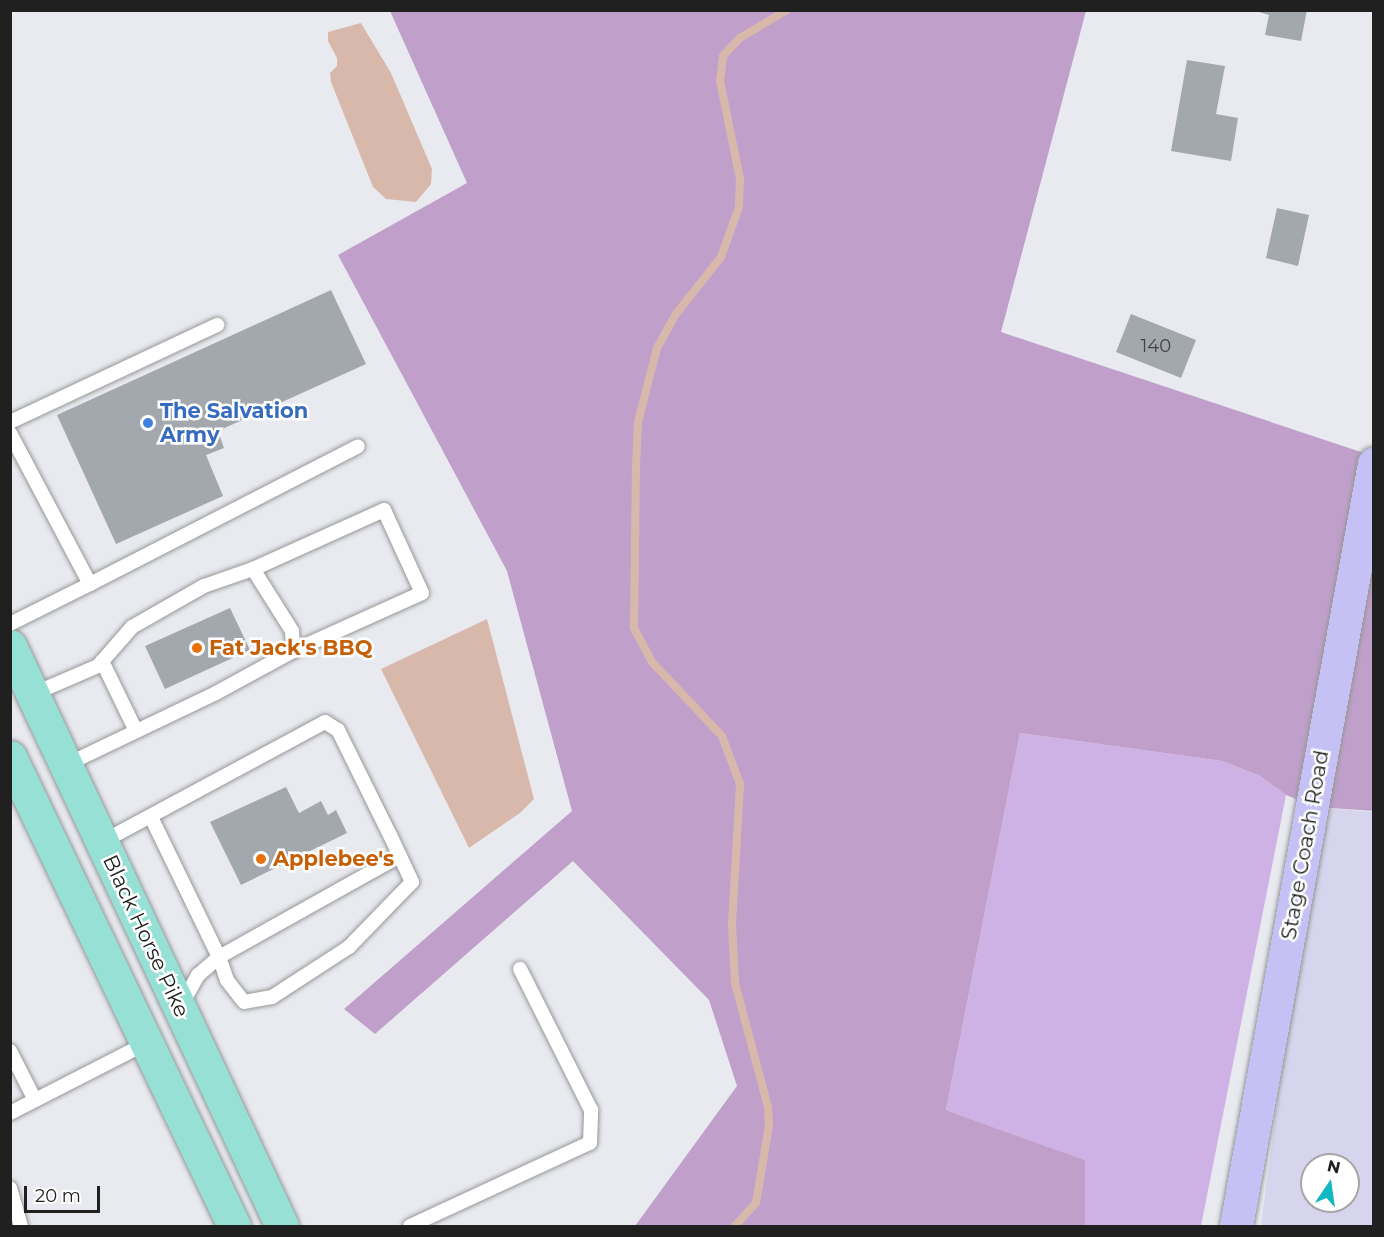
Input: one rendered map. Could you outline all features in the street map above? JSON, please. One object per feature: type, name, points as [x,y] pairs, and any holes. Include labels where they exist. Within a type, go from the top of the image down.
[{"type":"highway","name":"Black Horse Pike","points":[[10,646],[282,1227]]},
{"type":"highway","points":[[10,757],[70,888],[234,1227]]},
{"type":"highway","points":[[70,888],[132,986],[159,1008],[180,1008]]},
{"type":"street","name":"Stage Coach Road","points":[[1236,1227],[1374,463]]},
{"type":"lane","points":[[10,422],[217,324]]},
{"type":"lane","points":[[10,433],[90,585]]},
{"type":"lane","points":[[10,624],[358,446]]},
{"type":"lane","points":[[33,694],[102,661],[132,627],[204,586],[253,569],[384,510],[422,593],[293,651],[216,693],[135,729],[66,765]]},
{"type":"lane","points":[[253,569],[292,631],[293,651]]},
{"type":"lane","points":[[102,661],[135,729]]},
{"type":"lane","points":[[102,842],[325,722],[338,730],[412,882],[349,947],[272,997],[244,1002],[227,980],[219,957],[151,817]]},
{"type":"lane","points":[[180,1008],[198,975],[219,957],[400,856]]},
{"type":"lane","points":[[410,1227],[590,1143],[591,1110],[520,969]]},
{"type":"lane","points":[[10,1113],[146,1044]]},
{"type":"lane","points":[[10,1051],[35,1100]]},
{"type":"lane","points":[[10,1188],[21,1227]]},
{"type":"shaded area","points":[[390,11],[1086,11],[1001,332],[1373,456],[1374,811],[1316,807],[1286,795],[1260,776],[1222,761],[1020,733],[946,1110],[1085,1160],[1085,1226],[635,1226],[737,1086],[709,1000],[573,861],[375,1034],[344,1009],[572,811],[507,571],[338,255],[467,183]]},
{"type":"shaded area","points":[[361,23],[391,73],[432,169],[431,184],[416,202],[386,199],[373,187],[331,82],[330,73],[337,66],[337,58],[328,41],[328,32]]},
{"type":"shaded area","points":[[487,619],[534,799],[520,813],[469,848],[381,669]]},
{"type":"shaded area","points":[[1020,733],[1222,761],[1260,776],[1286,795],[1201,1226],[1085,1226],[1085,1160],[946,1110]]},
{"type":"shaded area","points":[[1316,807],[1373,812],[1373,1226],[1261,1226]]},
{"type":"building","points":[[1252,10],[1307,10],[1301,41],[1265,35],[1269,15]]},
{"type":"building","points":[[1187,60],[1225,66],[1216,114],[1238,118],[1231,161],[1171,151]]},
{"type":"building","points":[[1277,208],[1309,215],[1298,266],[1266,258]]},
{"type":"building","name":"The Salvation Army","points":[[331,290],[366,364],[218,431],[224,448],[206,455],[223,496],[116,544],[57,415]]},
{"type":"building","points":[[1131,314],[1196,340],[1181,378],[1116,352]]},
{"type":"building","name":"Fat Jack's BBQ","points":[[230,608],[250,650],[165,689],[145,646]]},
{"type":"building","name":"Applebee's","points":[[286,787],[299,813],[321,801],[328,815],[336,810],[347,833],[241,885],[210,822]]},
{"type":"waterway","points":[[735,1226],[756,1203],[769,1125],[768,1107],[735,983],[732,924],[740,784],[722,736],[652,662],[634,628],[636,465],[638,422],[657,348],[676,314],[721,257],[739,207],[740,179],[720,81],[723,56],[740,38],[787,10]]},
{"type":"place","name":"The Salvation Army","points":[[148,423]]},
{"type":"place","name":"Fat Jack's BBQ","points":[[197,648]]},
{"type":"place","name":"Applebee's","points":[[261,859]]}]
